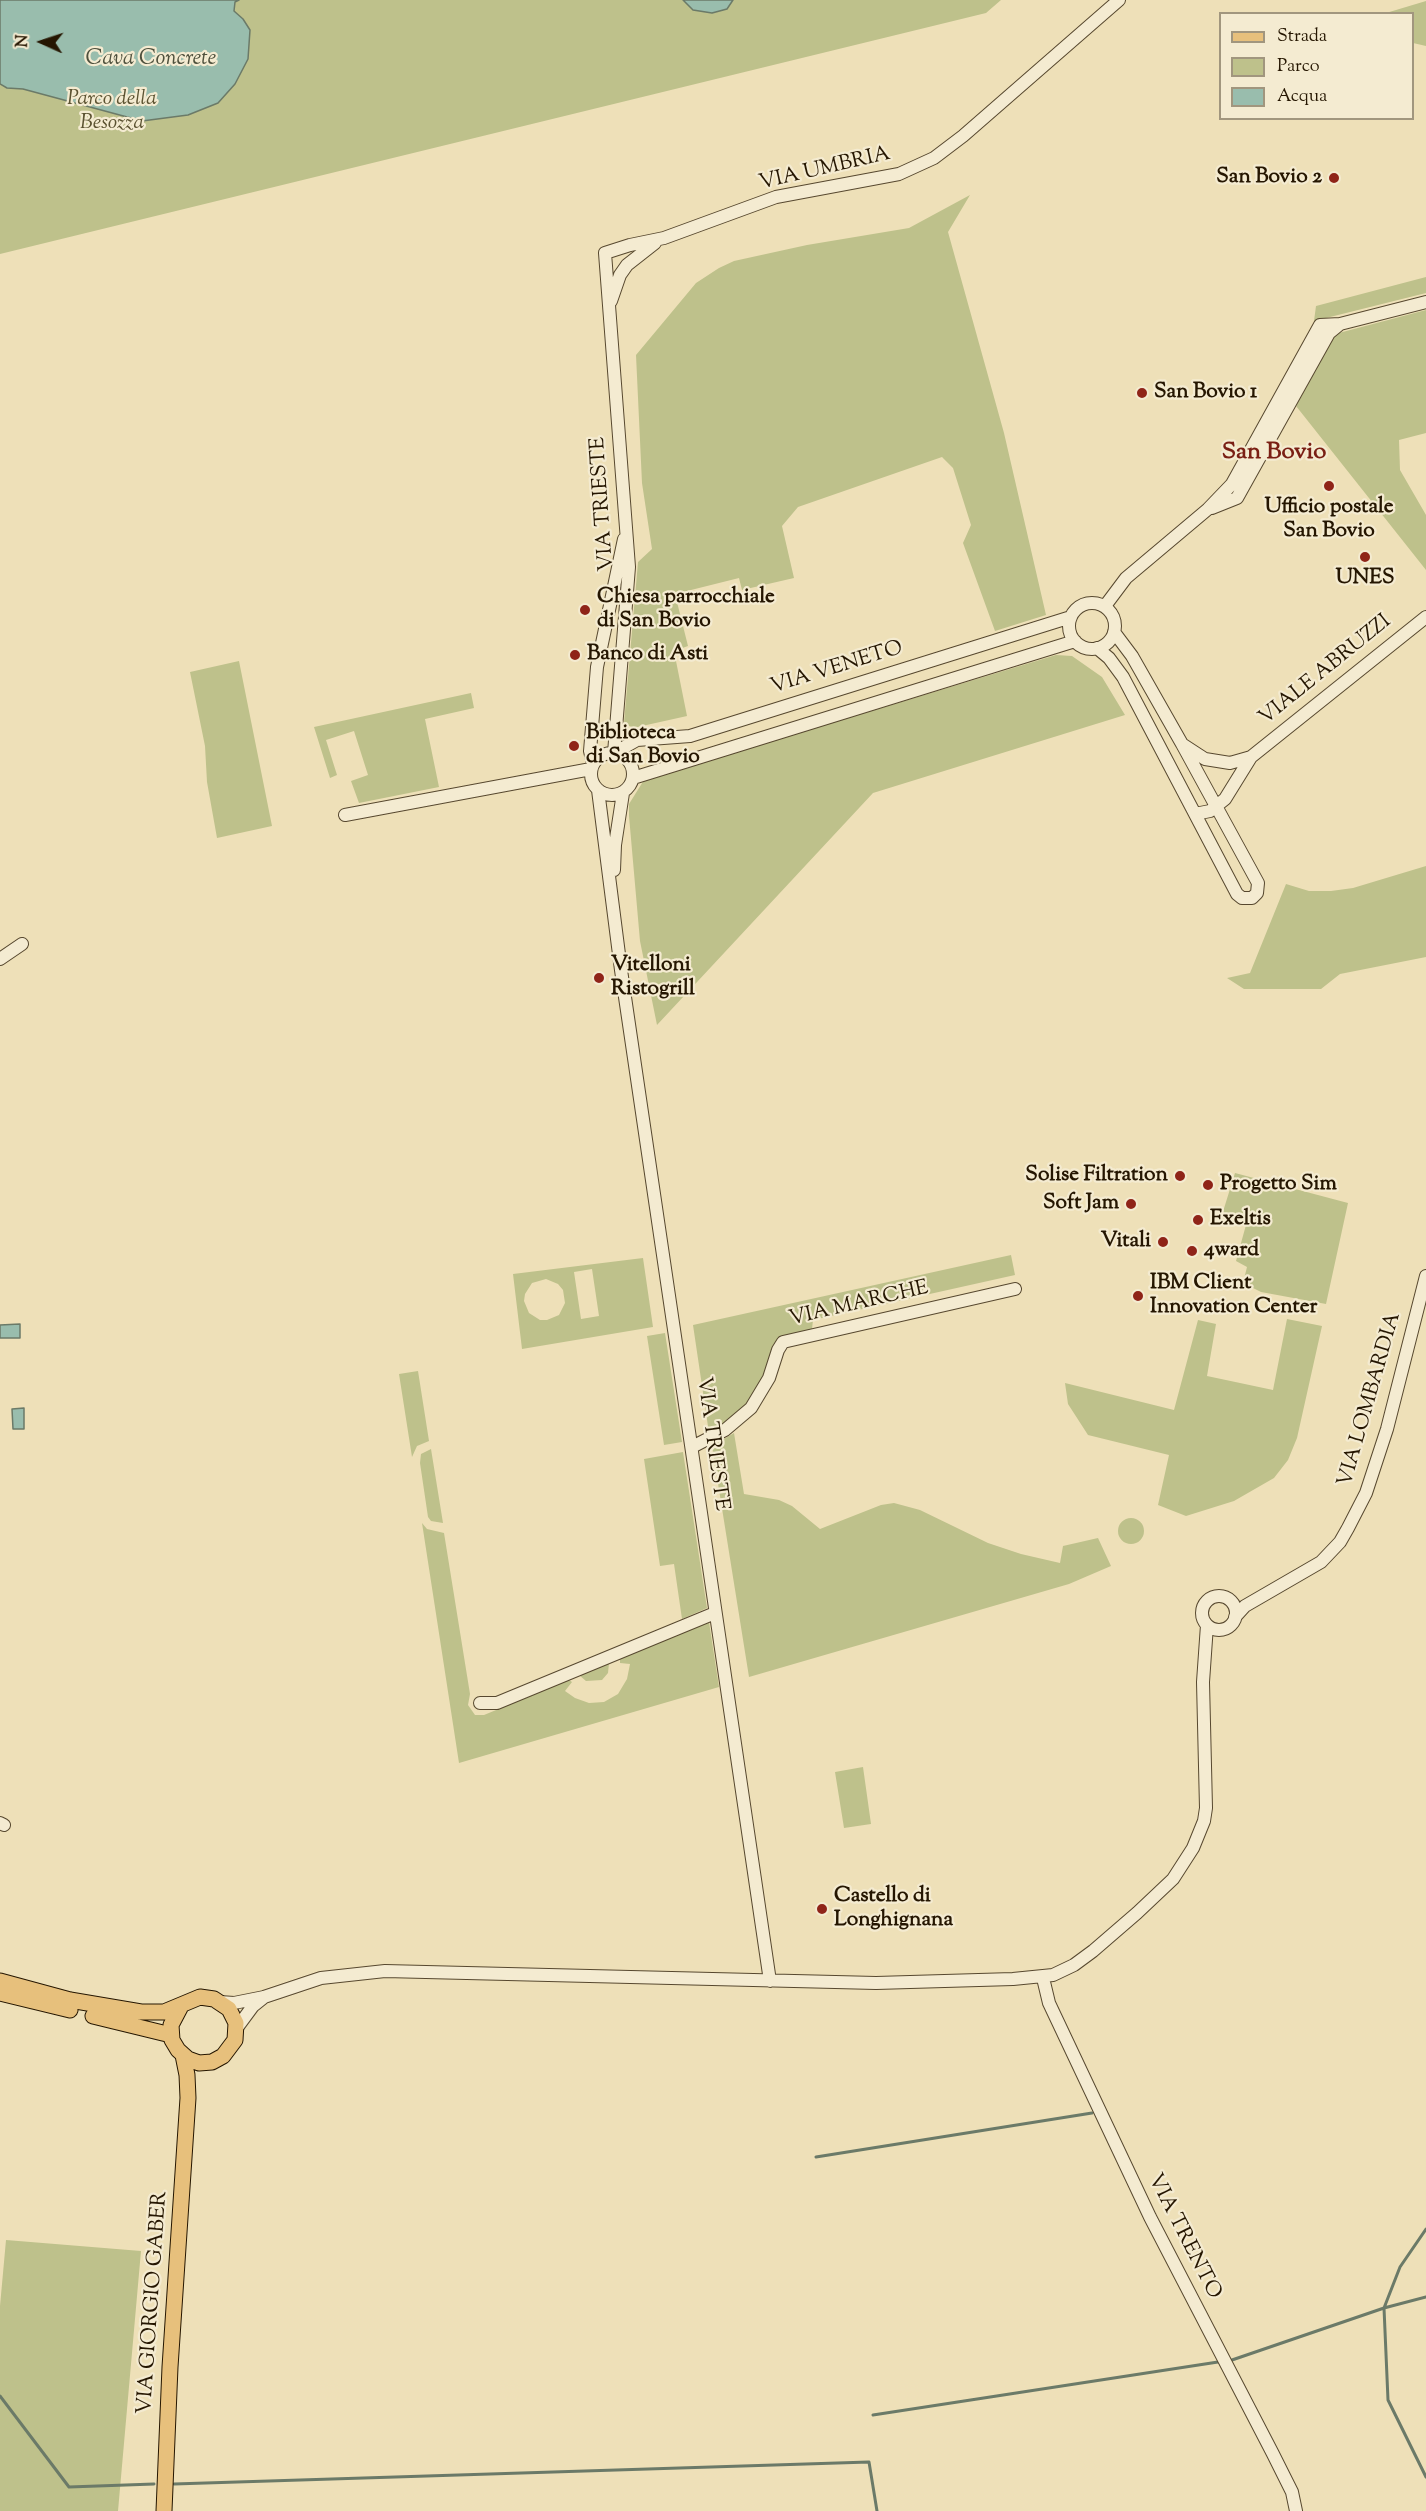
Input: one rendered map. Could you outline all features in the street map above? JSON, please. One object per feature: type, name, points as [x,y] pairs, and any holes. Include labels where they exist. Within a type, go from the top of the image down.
[{"type":"main road","points":[[0,1981],[117,2010],[164,2012],[200,1997],[220,2002],[234,2017],[235,2040],[229,2051],[217,2060],[206,2063],[193,2061],[183,2055],[174,2045],[171,2035],[173,2017],[181,2006]]},
{"type":"main road","points":[[0,1993],[171,2035]]},
{"type":"main road","name":"VIA GIORGIO GABER","points":[[164,2511],[170,2367],[188,2098],[183,2055]]},
{"type":"main road","name":"VIA GIORGIO GABER","points":[[188,2098],[206,2063]]},
{"type":"street","name":"VIA UMBRIA","points":[[609,309],[615,288],[627,265],[646,248],[664,238],[776,197],[899,174],[934,158],[963,136],[1119,0]]},
{"type":"street","name":"VIA UMBRIA","points":[[605,253],[630,244],[664,238]]},
{"type":"street","name":"VIA TRIESTE","points":[[605,253],[629,567],[614,753]]},
{"type":"street","points":[[1105,606],[1126,578],[1208,509],[1232,484],[1320,325],[1340,324],[1426,302]]},
{"type":"street","points":[[613,913],[598,790],[591,779],[590,751],[597,667],[626,529]]},
{"type":"street","points":[[1088,603],[1105,606],[1114,620],[1114,633],[1107,644],[1097,648],[1083,647],[1076,641],[1069,627],[1071,617],[1078,608],[1088,603]]},
{"type":"street","name":"VIA VENETO","points":[[614,753],[637,740],[690,736],[1071,617]]},
{"type":"street","name":"VIALE ABRUZZI","points":[[1251,757],[1426,617]]},
{"type":"street","points":[[1097,648],[1109,658],[1123,677],[1237,894],[1242,898],[1252,898],[1257,893],[1258,883],[1132,656],[1114,633]]},
{"type":"street","name":"VIA VENETO","points":[[633,778],[1076,641]]},
{"type":"street","points":[[1182,744],[1195,754],[1218,762],[1240,761],[1251,757]]},
{"type":"street","points":[[345,815],[592,767],[601,755],[614,753],[629,761],[633,767],[630,786],[622,793],[610,795],[598,790]]},
{"type":"street","points":[[1195,814],[1210,811],[1216,807],[1234,787],[1251,757]]},
{"type":"street","points":[[613,913],[615,845],[622,793]]},
{"type":"street","name":"VIA TRIESTE","points":[[613,913],[770,1981]]},
{"type":"street","points":[[0,959],[22,944]]},
{"type":"street","name":"VIA LOMBARDIA","points":[[1261,1597],[1230,1600],[1218,1596],[1208,1600],[1202,1613],[1212,1627],[1229,1626],[1245,1606],[1261,1597],[1321,1562],[1340,1542],[1366,1493],[1387,1429],[1426,1276]]},
{"type":"street","name":"VIA MARCHE","points":[[692,1447],[725,1430],[751,1408],[764,1388],[783,1342],[1015,1289]]},
{"type":"street","points":[[1230,1600],[1234,1606],[1235,1617]]},
{"type":"street","points":[[480,1703],[497,1702],[716,1612]]},
{"type":"street","points":[[220,2002],[234,2003],[264,1997],[321,1978],[385,1971],[916,1983],[1043,1978],[1074,1965],[1111,1937],[1167,1885],[1193,1848],[1204,1821],[1206,1808],[1203,1682],[1206,1646],[1212,1627]]},
{"type":"street","name":"VIA TRENTO","points":[[1043,1978],[1049,2003],[1150,2217],[1292,2492],[1296,2511]]},
{"type":"street","points":[[236,2029],[253,2006],[264,1997]]},
{"type":"green space","name":"Parco della Besozza","points":[[0,0],[1001,0],[986,13],[0,254]]},
{"type":"green space","points":[[1426,1],[1426,46],[1414,43],[1414,12],[1389,12]]},
{"type":"green space","points":[[970,195],[948,232],[1004,433],[1046,615],[995,631],[963,543],[971,525],[953,468],[942,457],[798,507],[782,526],[794,578],[742,590],[739,578],[675,594],[688,646],[674,651],[687,716],[633,728],[624,723],[638,562],[652,549],[642,483],[636,355],[696,283],[719,268],[734,261],[807,245],[909,228]]},
{"type":"green space","points":[[1426,277],[1426,293],[1314,321],[1316,306]]},
{"type":"green space","points":[[1426,310],[1426,433],[1399,440],[1400,470],[1426,515],[1426,570],[1296,406],[1335,334]]},
{"type":"green space","points":[[1056,655],[1072,656],[1102,677],[1125,715],[873,793],[657,1025],[640,941],[629,816],[629,804],[644,780]]},
{"type":"green space","points":[[239,661],[272,826],[217,838],[207,782],[205,746],[190,672]]},
{"type":"green space","points":[[471,693],[474,708],[425,719],[439,787],[359,803],[351,781],[368,775],[354,731],[326,740],[337,775],[330,778],[314,727]]},
{"type":"green space","points":[[1426,866],[1426,957],[1340,974],[1321,989],[1244,989],[1227,978],[1250,973],[1286,884],[1309,891],[1331,891],[1353,888]]},
{"type":"green space","points":[[1235,1173],[1348,1203],[1326,1304],[1261,1292],[1243,1283],[1247,1267],[1236,1261],[1246,1225],[1221,1218]]},
{"type":"green space","points":[[1011,1255],[1015,1275],[813,1320],[812,1329],[779,1337],[772,1347],[768,1365],[754,1394],[744,1407],[709,1433],[693,1325]]},
{"type":"green space","points":[[643,1258],[653,1327],[522,1349],[513,1274]],"holes":[[[592,1269],[599,1316],[581,1319],[574,1272]],[[546,1279],[558,1284],[563,1290],[565,1303],[559,1315],[540,1320],[529,1313],[524,1301],[525,1294],[532,1283]]]},
{"type":"green space","points":[[1287,1319],[1322,1326],[1297,1438],[1288,1460],[1274,1478],[1234,1501],[1186,1516],[1158,1505],[1169,1455],[1088,1435],[1068,1404],[1065,1383],[1174,1410],[1198,1320],[1216,1324],[1207,1376],[1273,1390]]},
{"type":"green space","points":[[665,1333],[682,1442],[664,1445],[647,1336]]},
{"type":"green space","points":[[418,1371],[429,1441],[417,1446],[412,1457],[399,1374]]},
{"type":"green space","points":[[734,1433],[744,1494],[779,1500],[792,1506],[820,1529],[881,1505],[894,1503],[920,1510],[988,1543],[1060,1563],[1063,1546],[1098,1538],[1111,1566],[1069,1584],[749,1677],[712,1446]]},
{"type":"green space","points":[[431,1449],[443,1523],[431,1521],[428,1517],[420,1463],[421,1454]]},
{"type":"green space","points":[[683,1452],[707,1608],[682,1619],[674,1564],[660,1566],[644,1459]]},
{"type":"green space","points":[[1131,1518],[1140,1522],[1144,1531],[1140,1540],[1131,1544],[1122,1540],[1118,1531],[1122,1522]]},
{"type":"green space","points":[[422,1523],[427,1529],[444,1533],[470,1694],[468,1705],[475,1715],[484,1715],[569,1680],[572,1682],[565,1691],[575,1698],[589,1703],[604,1702],[618,1694],[627,1679],[630,1664],[620,1663],[620,1658],[709,1622],[719,1687],[459,1763]]},
{"type":"green space","points":[[609,1663],[608,1673],[602,1680],[586,1681],[579,1675]]},
{"type":"green space","points":[[863,1767],[871,1824],[844,1828],[835,1772]]},
{"type":"green space","points":[[6,2240],[141,2251],[118,2511],[0,2511],[0,2306]]},
{"type":"water","name":"Cava Concrete","points":[[0,0],[239,0],[235,2],[234,11],[250,30],[248,59],[235,84],[218,103],[188,115],[142,121],[23,89],[7,88],[0,84]]},
{"type":"water","points":[[683,0],[733,0],[727,9],[712,13],[693,10]]},
{"type":"water","points":[[20,1324],[20,1338],[0,1338],[0,1325]]},
{"type":"water","points":[[24,1408],[24,1429],[13,1429],[12,1409]]},
{"type":"waterway","points":[[816,2157],[1092,2113]]},
{"type":"waterway","points":[[1384,2308],[1400,2267],[1426,2229]]},
{"type":"waterway","points":[[1384,2308],[1426,2297]]},
{"type":"waterway","points":[[1232,2360],[1384,2308],[1388,2400],[1426,2477]]},
{"type":"waterway","points":[[873,2415],[1218,2362]]},
{"type":"waterway","points":[[0,2396],[69,2487],[154,2484]]},
{"type":"waterway","points":[[174,2484],[869,2462],[877,2511]]},
{"type":"place","name":"San Bovio 2","points":[[1334,178]]},
{"type":"place","name":"San Bovio 1","points":[[1142,393]]},
{"type":"place","name":"Ufficio postale San Bovio","points":[[1329,486]]},
{"type":"place","name":"UNES","points":[[1365,557]]},
{"type":"place","name":"Chiesa parrocchiale di San Bovio","points":[[585,610]]},
{"type":"place","name":"Banco di Asti","points":[[575,655]]},
{"type":"place","name":"Biblioteca di San Bovio","points":[[574,746]]},
{"type":"place","name":"Vitelloni Ristogrill","points":[[599,978]]},
{"type":"place","name":"Solise Filtration","points":[[1180,1176]]},
{"type":"place","name":"Progetto Sim","points":[[1208,1185]]},
{"type":"place","name":"Soft Jam","points":[[1131,1204]]},
{"type":"place","name":"Exeltis","points":[[1198,1220]]},
{"type":"place","name":"Vitali","points":[[1163,1242]]},
{"type":"place","name":"4ward","points":[[1192,1251]]},
{"type":"place","name":"IBM Client Innovation Center","points":[[1138,1296]]},
{"type":"place","name":"Castello di Longhignana","points":[[822,1909]]},
{"type":"district","name":"San Bovio","points":[[1274,454]]}]
